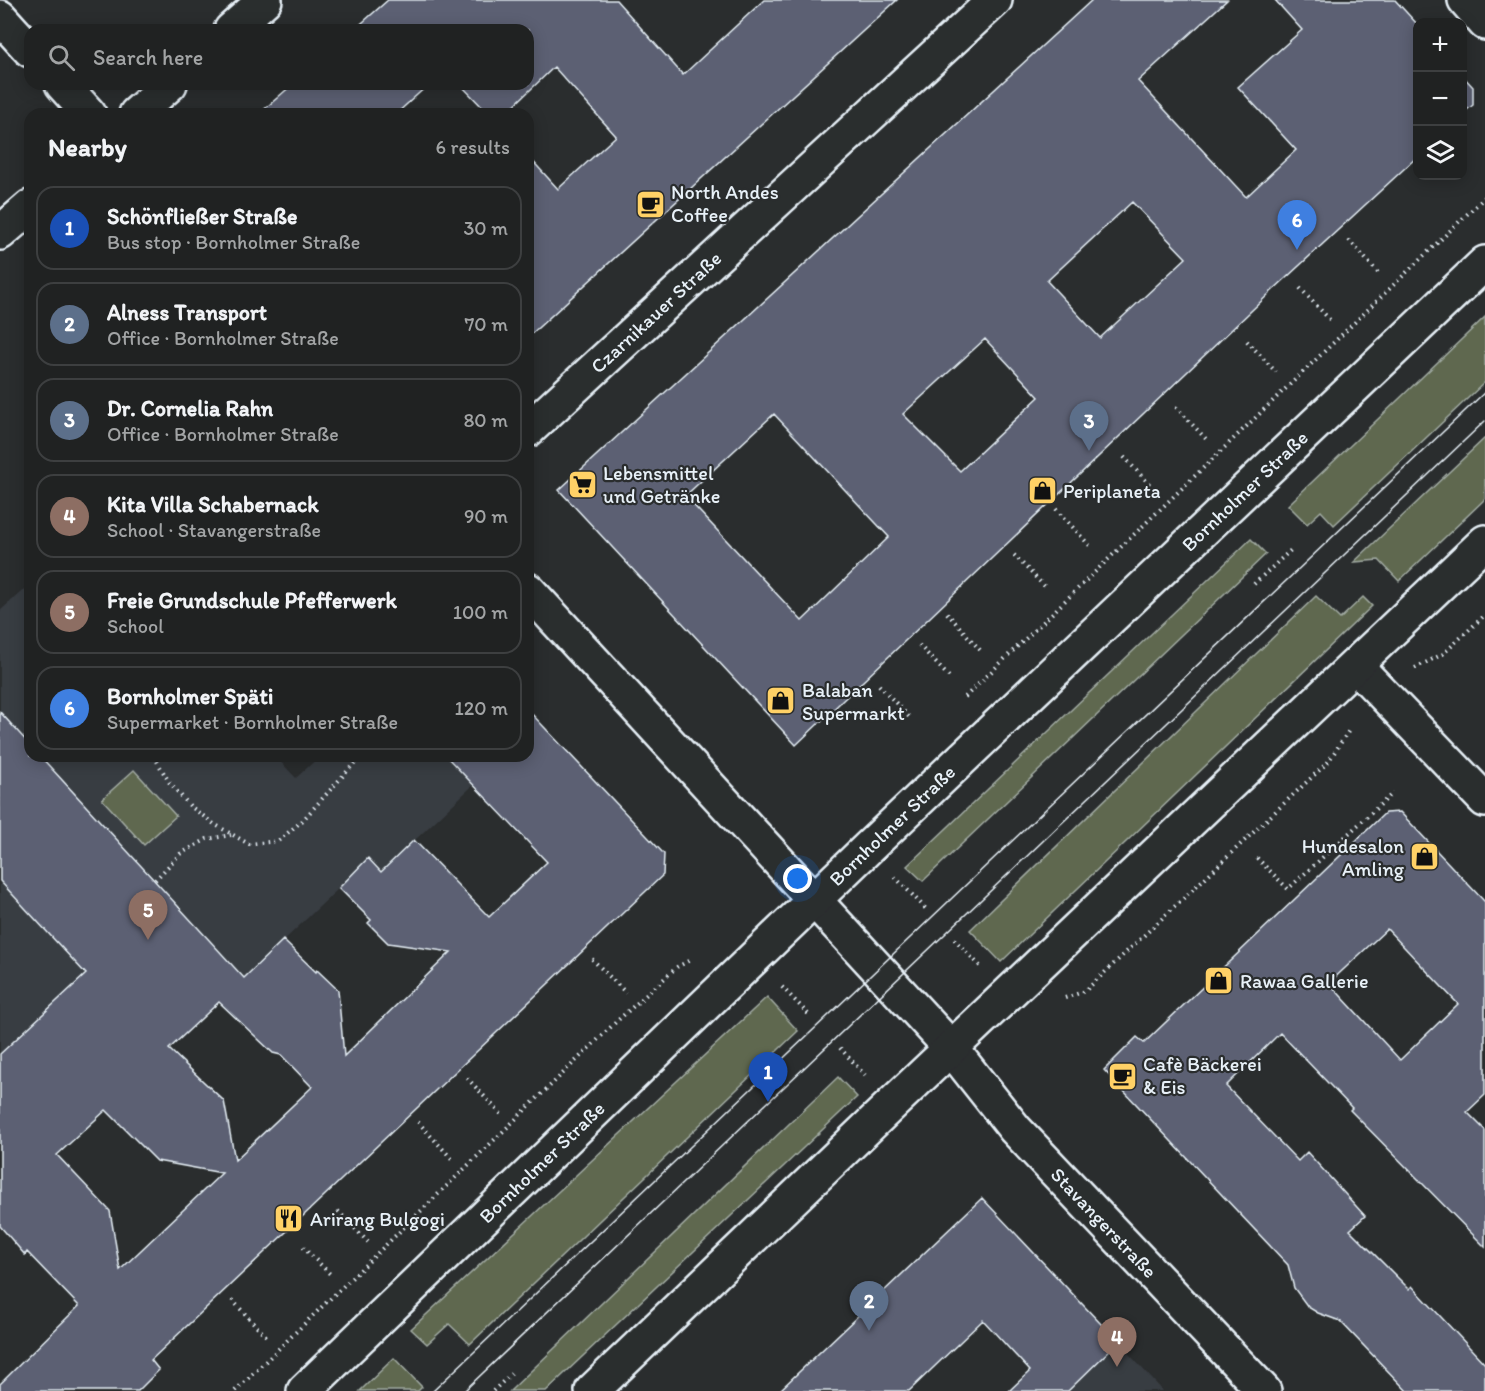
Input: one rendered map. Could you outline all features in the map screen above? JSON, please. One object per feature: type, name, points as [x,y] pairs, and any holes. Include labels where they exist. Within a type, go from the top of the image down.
[{"type":"main road","points":[[238,24],[265,0]]},
{"type":"main road","name":"Czarnikauer Straße","points":[[534,424],[995,0]]},
{"type":"main road","points":[[1465,0],[1485,22]]},
{"type":"main road","points":[[0,17],[24,43]]},
{"type":"main road","points":[[67,90],[84,108]]},
{"type":"main road","points":[[143,108],[163,90]]},
{"type":"main road","points":[[0,233],[24,212]]},
{"type":"main road","name":"Bornholmer Straße","points":[[304,1391],[814,900],[1485,263]]},
{"type":"main road","points":[[592,1391],[1485,542]]},
{"type":"main road","name":"Stavangerstraße","points":[[534,597],[951,1048],[1015,1129],[1264,1391]]},
{"type":"main road","points":[[1356,666],[1485,801]]},
{"type":"path","points":[[964,698],[1485,196]]},
{"type":"path","points":[[1349,240],[1380,275]]},
{"type":"path","points":[[1300,288],[1331,321]]},
{"type":"path","points":[[1247,341],[1276,372]]},
{"type":"path","points":[[1176,407],[1206,438]]},
{"type":"path","points":[[1124,456],[1153,488]]},
{"type":"path","points":[[1056,509],[1091,547]]},
{"type":"path","points":[[1254,584],[1293,548]]},
{"type":"path","points":[[1014,555],[1047,589]]},
{"type":"path","points":[[947,614],[981,651]]},
{"type":"path","points":[[1061,999],[1085,991],[1328,762],[1348,731],[1385,696],[1415,668],[1443,654],[1485,615]]},
{"type":"path","points":[[919,645],[951,679]]},
{"type":"path","points":[[879,685],[910,718]]},
{"type":"path","points":[[157,762],[169,782],[190,806],[249,844],[278,841],[302,821],[356,762]]},
{"type":"path","points":[[1257,858],[1288,889],[1393,793]]},
{"type":"path","points":[[155,880],[180,854],[207,838],[231,834]]},
{"type":"path","points":[[893,874],[926,909]]},
{"type":"path","points":[[954,939],[987,973]]},
{"type":"path","points":[[234,1391],[616,1022],[677,967],[694,958]]},
{"type":"path","points":[[592,959],[626,993]]},
{"type":"path","points":[[778,983],[811,1017]]},
{"type":"path","points":[[840,1048],[870,1080]]},
{"type":"path","points":[[466,1078],[501,1114]]},
{"type":"path","points":[[418,1122],[453,1160]]},
{"type":"path","points":[[338,1212],[368,1242]]},
{"type":"path","points":[[303,1247],[332,1276]]},
{"type":"path","points":[[232,1300],[267,1336]]},
{"type":"path","points":[[493,1391],[512,1373]]},
{"type":"shaded area","points":[[24,589],[24,762],[281,762],[296,778],[313,762],[498,762],[381,872],[368,858],[54,1158],[0,1157],[0,611]]},
{"type":"shaded area","points":[[1118,1342],[1163,1391],[1068,1391]]},
{"type":"green space","points":[[1485,317],[1485,382],[1334,525],[1321,511],[1307,524],[1288,505]]},
{"type":"green space","points":[[1485,438],[1485,499],[1399,581],[1379,560],[1354,562]]},
{"type":"green space","points":[[1251,539],[1266,554],[923,881],[907,866]]},
{"type":"green space","points":[[1316,596],[1340,619],[1363,597],[1372,606],[1001,962],[970,930]]},
{"type":"green space","points":[[134,770],[176,816],[144,845],[102,799]]},
{"type":"green space","points":[[767,997],[798,1031],[470,1344],[449,1324],[427,1344],[411,1329]]},
{"type":"green space","points":[[838,1077],[857,1097],[546,1391],[510,1391]]},
{"type":"green space","points":[[394,1358],[422,1387],[418,1391],[360,1391]]},
{"type":"building","points":[[388,0],[616,0],[683,75],[764,0],[897,0],[534,332],[534,163],[558,189],[616,136],[554,67],[534,86],[534,24],[361,24]]},
{"type":"building","points":[[1092,0],[1227,0],[1138,81],[1246,197],[1296,150],[1238,87],[1302,30],[1275,0],[1395,0],[1413,20],[1413,161],[1272,291],[796,745],[559,490]],"holes":[[[1132,202],[1186,258],[1100,338],[1047,281]],[[985,339],[1039,397],[960,471],[903,414]],[[774,414],[889,537],[802,621],[685,496]]]},
{"type":"building","points":[[1467,80],[1473,87],[1473,105],[1467,110]]},
{"type":"building","points":[[286,90],[422,90],[403,108],[266,108]]},
{"type":"building","points":[[466,90],[530,90],[511,108],[483,108]]},
{"type":"building","points":[[0,712],[24,738],[24,762],[46,762],[244,978],[283,940],[338,990],[344,1056],[451,952],[388,943],[368,923],[371,920],[339,888],[368,858],[381,872],[414,840],[489,917],[547,862],[452,762],[534,762],[534,716],[664,854],[663,875],[151,1360],[159,1370],[138,1391],[0,1391],[0,1384],[79,1306],[27,1252],[25,1255],[0,1226],[0,1054],[86,974],[0,881]],"holes":[[[219,1002],[273,1053],[281,1055],[312,1087],[235,1160],[224,1101],[169,1049]],[[106,1110],[157,1161],[222,1173],[120,1270],[110,1211],[57,1155]]]},
{"type":"building","points":[[1400,812],[1485,902],[1485,1095],[1467,1112],[1485,1130],[1485,1247],[1350,1110],[1352,1108],[1280,1033],[1226,1086],[1298,1161],[1307,1152],[1365,1216],[1350,1230],[1409,1289],[1412,1286],[1485,1364],[1485,1391],[1407,1391],[1340,1321],[1308,1307],[1294,1288],[1288,1265],[1104,1070],[1137,1037],[1144,1043],[1385,813]],"holes":[[[1387,929],[1458,1004],[1400,1060],[1329,983]]]},
{"type":"building","points":[[982,1198],[1118,1342],[1068,1391],[1009,1391],[1030,1371],[983,1320],[909,1391],[779,1391]]},
{"type":"tram line","points":[[433,1391],[1485,392]]},
{"type":"tram line","points":[[464,1391],[1485,421]]},
{"type":"place","name":"North Andes Coffee","points":[[650,204]]},
{"type":"place","name":"Bornholmer Späti","points":[[1297,250]]},
{"type":"place","name":"Dr. Cornelia Rahn","points":[[1089,451]]},
{"type":"place","name":"Lebensmittel und Getränke","points":[[582,485]]},
{"type":"place","name":"Periplaneta","points":[[1042,491]]},
{"type":"place","name":"Balaban Supermarkt","points":[[781,701]]},
{"type":"place","name":"Hundesalon Amling","points":[[1425,857]]},
{"type":"place","name":"Freie Grundschule Pfefferwerk","points":[[148,940]]},
{"type":"place","name":"Rawaa Gallerie","points":[[1219,981]]},
{"type":"place","name":"Cafè Bäckerei & Eis","points":[[1122,1076]]},
{"type":"place","name":"Schönfließer Straße","points":[[768,1102]]},
{"type":"place","name":"Arirang Bulgogi","points":[[289,1219]]},
{"type":"place","name":"Alness Transport","points":[[869,1331]]},
{"type":"place","name":"Kita Villa Schabernack","points":[[1117,1367]]}]
